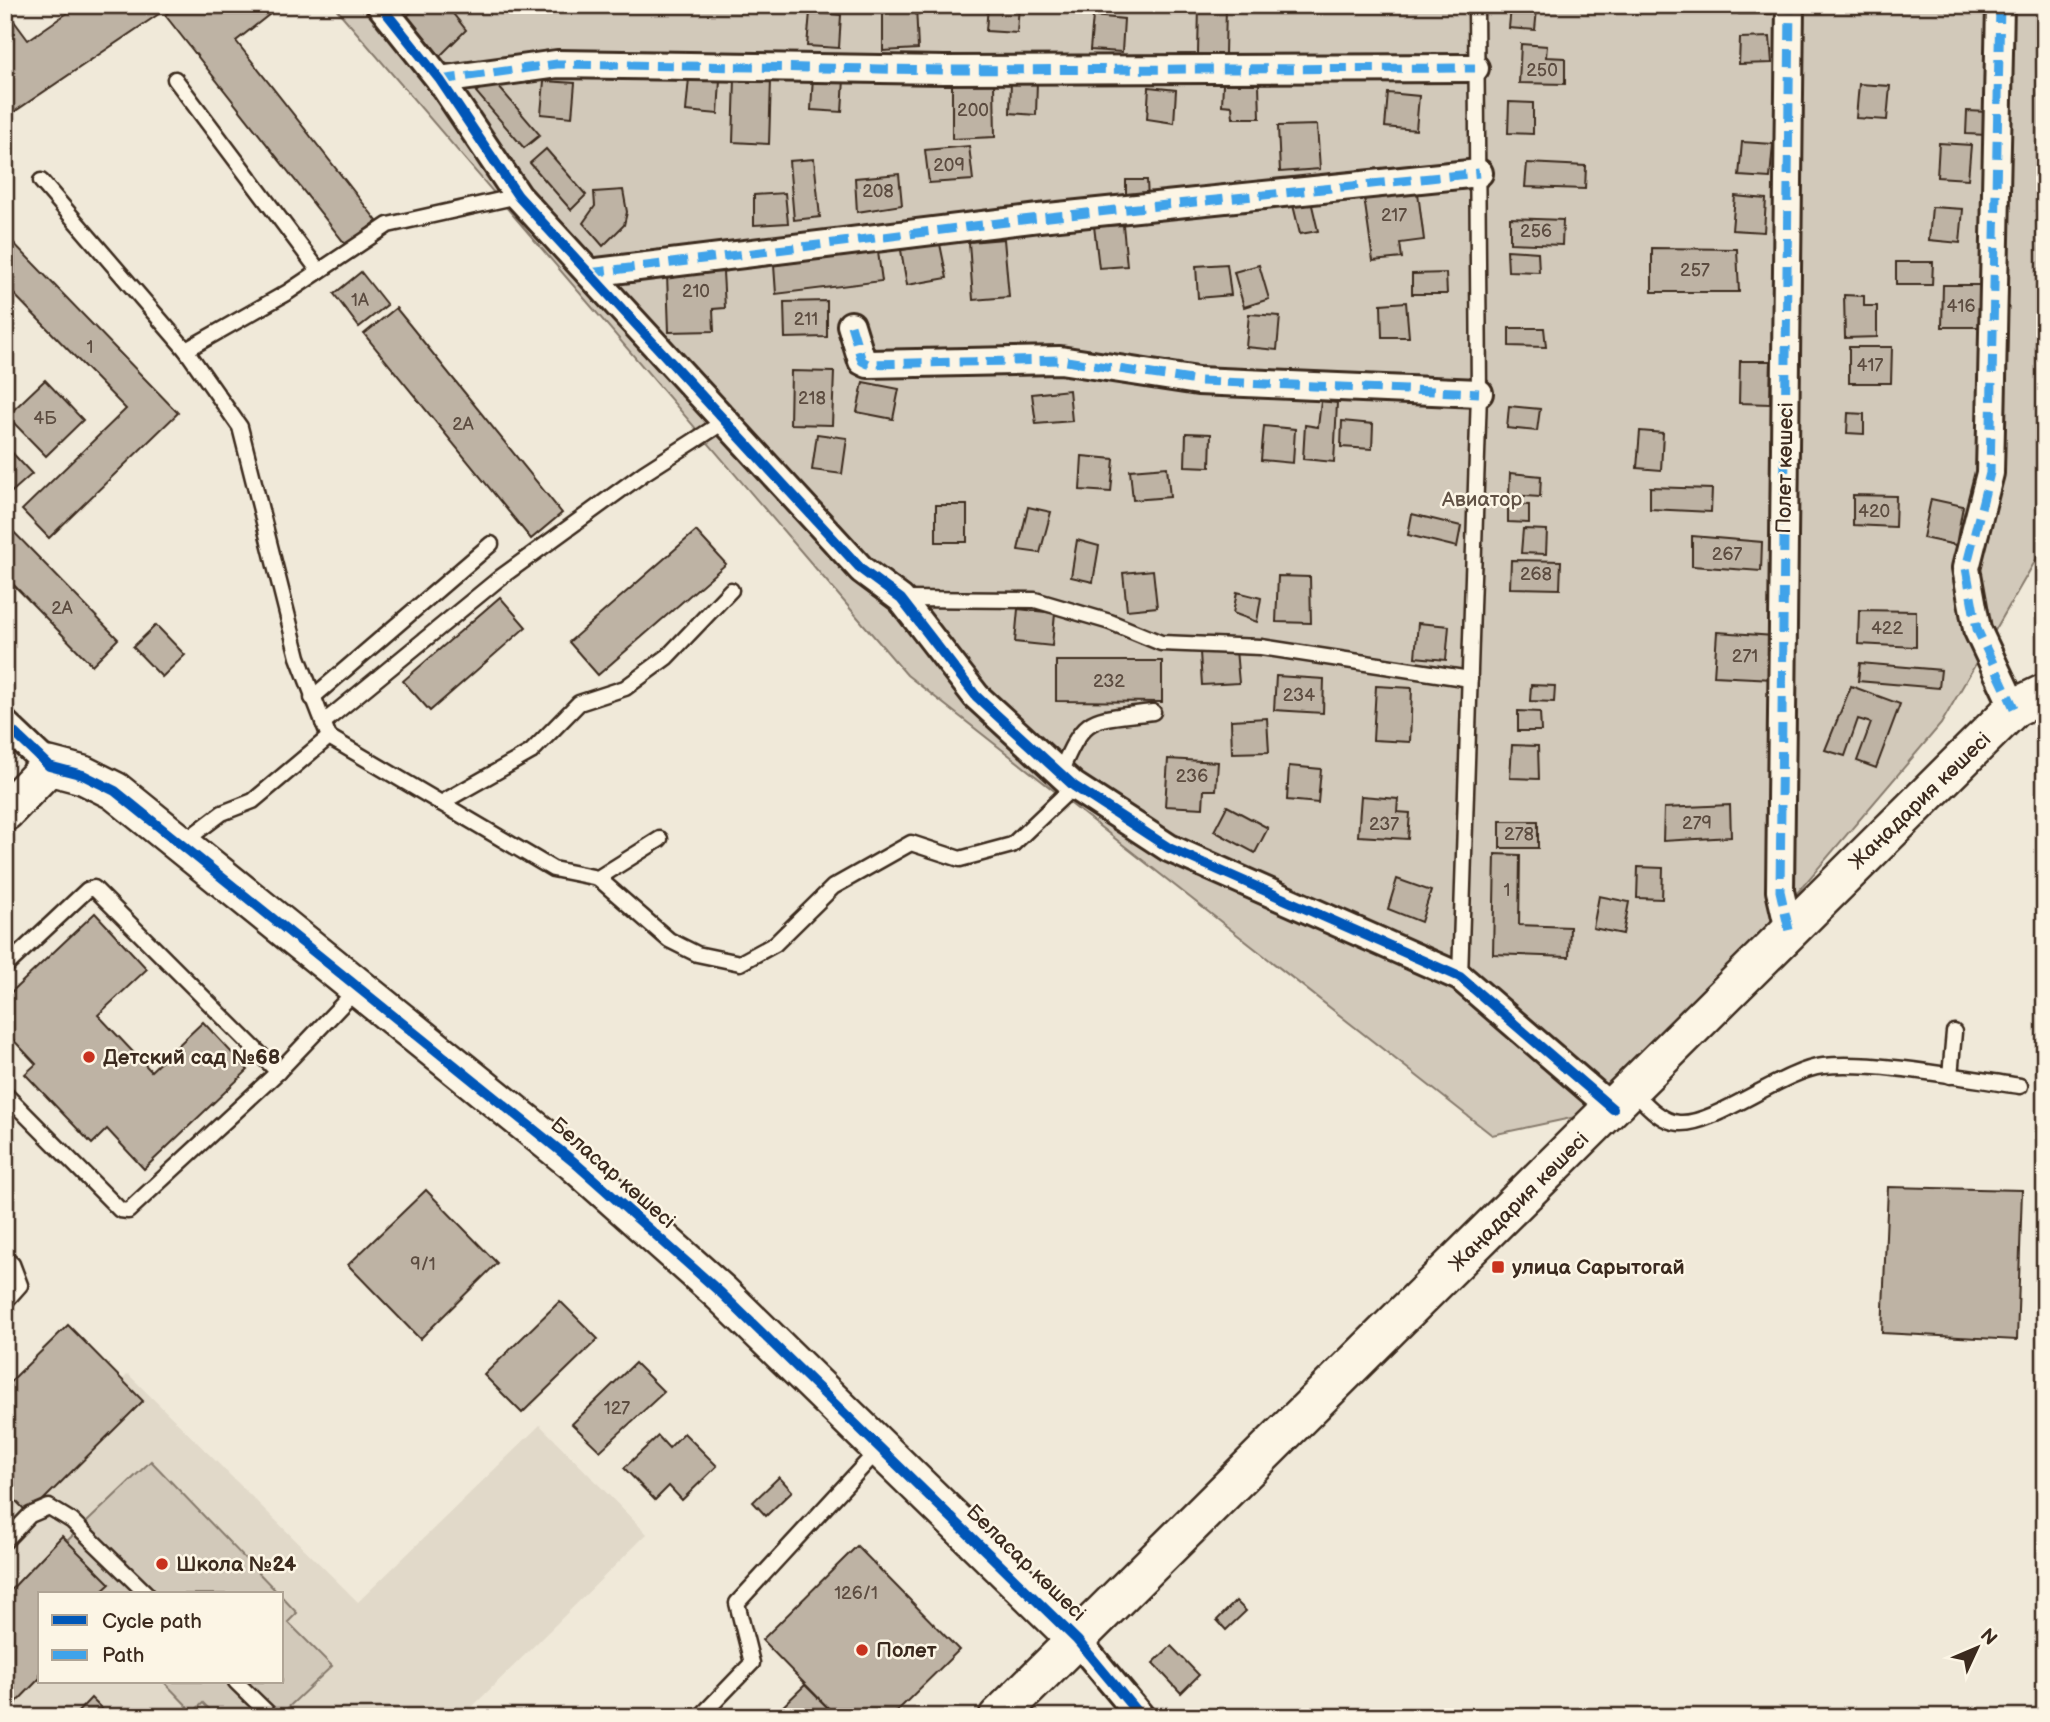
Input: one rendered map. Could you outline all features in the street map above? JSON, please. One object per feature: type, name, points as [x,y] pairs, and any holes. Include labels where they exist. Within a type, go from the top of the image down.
[{"type":"street","points":[[380,5],[440,80],[518,196],[862,570],[901,599],[976,696],[1067,780],[1169,848],[1460,977],[1623,1099]]},
{"type":"street","name":"Полет көшесі","points":[[1788,930],[1780,891],[1790,5]]},
{"type":"street","points":[[2000,5],[1990,473],[1966,568],[1977,629],[2029,701]]},
{"type":"street","points":[[440,80],[556,64],[944,71],[1475,68]]},
{"type":"street","points":[[589,273],[1039,218],[1479,173]]},
{"type":"street","points":[[851,325],[862,361],[868,365],[1060,360],[1198,381],[1479,393]]},
{"type":"street","name":"Жаңадария көшесі","points":[[998,1717],[1623,1099],[1788,930],[2029,701],[2045,670]]},
{"type":"street","name":"Беласар көшесі","points":[[5,724],[49,766],[83,775],[116,791],[574,1162],[721,1293],[1077,1640],[1141,1717]]},
{"type":"street","points":[[5,812],[49,766]]},
{"type":"lane","points":[[1460,977],[1479,393],[1476,5]]},
{"type":"lane","points":[[175,79],[319,271]]},
{"type":"lane","points":[[41,181],[186,350],[240,427],[298,657],[326,730],[441,803],[553,869],[598,878],[669,940],[697,954],[740,963],[775,944],[833,887],[911,843],[960,859],[1012,845],[1067,780],[1080,730],[1098,719],[1153,712]]},
{"type":"lane","points":[[186,350],[319,271],[388,225],[518,196]]},
{"type":"lane","points":[[180,845],[222,813],[253,801],[326,730],[501,577],[644,473],[725,421]]},
{"type":"lane","points":[[312,698],[491,544]]},
{"type":"lane","points":[[441,803],[531,752],[579,703],[625,688],[657,665],[731,590]]},
{"type":"lane","points":[[901,599],[1035,600],[1110,622],[1161,643],[1261,647],[1470,679]]},
{"type":"lane","points":[[598,878],[660,839]]},
{"type":"lane","points":[[5,967],[87,890],[94,888],[278,1072]]},
{"type":"lane","points":[[5,1094],[120,1210],[128,1211],[278,1072],[359,988]]},
{"type":"lane","points":[[1950,1076],[1954,1032]]},
{"type":"lane","points":[[1623,1099],[1679,1124],[1703,1118],[1821,1066],[1885,1069],[2020,1086]]},
{"type":"lane","points":[[5,1258],[12,1264],[19,1285],[5,1302]]},
{"type":"lane","points":[[700,1717],[752,1663],[737,1603],[880,1448]]},
{"type":"lane","points":[[5,1541],[30,1515],[49,1507],[72,1521],[145,1592]]},
{"type":"lane","points":[[238,1684],[272,1717]]},
{"type":"shaded area","name":"Школа №24","points":[[128,1374],[358,1602],[540,1425],[647,1534],[462,1717],[5,1717],[5,1498]]},
{"type":"green space","name":"Авиатор","points":[[333,5],[2045,5],[2045,544],[1941,724],[1613,1109],[1492,1135],[907,675]]},
{"type":"green space","points":[[151,1461],[277,1592],[78,1592],[47,1560]]},
{"type":"green space","points":[[284,1599],[297,1613],[288,1622],[332,1666],[278,1717],[217,1717],[203,1703],[193,1712],[166,1684],[284,1684]]},
{"type":"building","points":[[79,5],[172,5],[5,118],[5,9],[28,40]]},
{"type":"building","points":[[178,5],[271,5],[275,10],[236,41],[377,221],[346,245],[165,15]]},
{"type":"building","points":[[419,5],[446,5],[466,30],[440,56],[407,16]]},
{"type":"building","points":[[883,5],[916,5],[918,49],[883,51]]},
{"type":"building","points":[[988,5],[1019,5],[1017,33],[986,31]]},
{"type":"building","points":[[1199,5],[1226,5],[1225,54],[1198,54]]},
{"type":"building","points":[[1740,5],[1771,5],[1772,14],[1739,14]]},
{"type":"building","points":[[1511,7],[1537,9],[1535,30],[1509,28]]},
{"type":"building","points":[[810,12],[841,15],[839,48],[807,46]]},
{"type":"building","points":[[1093,16],[1124,19],[1122,52],[1090,50]]},
{"type":"building","points":[[1770,37],[1772,63],[1739,64],[1740,38]]},
{"type":"building","points":[[1521,44],[1547,46],[1546,57],[1565,58],[1565,84],[1519,83]]},
{"type":"building","points":[[813,76],[844,79],[842,112],[811,110]]},
{"type":"building","points":[[689,78],[720,80],[718,114],[686,111]]},
{"type":"building","points":[[492,79],[540,135],[524,148],[476,92]]},
{"type":"building","points":[[735,79],[771,80],[769,144],[733,142]]},
{"type":"building","points":[[544,81],[575,83],[572,117],[541,114]]},
{"type":"building","points":[[1011,81],[1037,81],[1036,115],[1010,113]]},
{"type":"building","points":[[952,83],[994,83],[995,137],[952,139]]},
{"type":"building","points":[[1223,84],[1259,84],[1260,118],[1233,118],[1232,106],[1222,105]]},
{"type":"building","points":[[1859,84],[1890,86],[1887,120],[1856,118]]},
{"type":"building","points":[[1149,87],[1176,90],[1174,123],[1147,119]]},
{"type":"building","points":[[1388,93],[1419,96],[1416,130],[1385,127]]},
{"type":"building","points":[[1509,102],[1533,103],[1533,134],[1508,133]]},
{"type":"building","points":[[1967,111],[1988,112],[1987,135],[1966,134]]},
{"type":"building","points":[[1317,125],[1320,169],[1280,172],[1278,126]]},
{"type":"building","points":[[1742,142],[1773,144],[1770,178],[1739,176]]},
{"type":"building","points":[[1939,143],[1971,145],[1968,179],[1937,177]]},
{"type":"building","points":[[969,146],[973,180],[929,183],[925,150]]},
{"type":"building","points":[[546,149],[586,195],[571,210],[530,163]]},
{"type":"building","points":[[814,159],[820,217],[794,220],[789,161]]},
{"type":"building","points":[[1527,163],[1586,166],[1585,189],[1525,187]]},
{"type":"building","points":[[899,174],[902,205],[857,212],[855,178]]},
{"type":"building","points":[[1126,180],[1147,180],[1148,199],[1126,199]]},
{"type":"building","points":[[1417,185],[1424,240],[1400,243],[1402,258],[1373,261],[1363,190]]},
{"type":"building","points":[[623,190],[627,212],[624,225],[603,246],[583,223],[595,206],[594,192]]},
{"type":"building","points":[[785,193],[788,223],[754,225],[754,195]]},
{"type":"building","points":[[1735,196],[1766,199],[1764,232],[1732,230]]},
{"type":"building","points":[[1311,201],[1318,231],[1300,234],[1293,205]]},
{"type":"building","points":[[1932,207],[1963,209],[1960,243],[1929,240]]},
{"type":"building","points":[[1510,218],[1563,220],[1562,245],[1510,243]]},
{"type":"building","points":[[1123,225],[1127,266],[1099,268],[1094,226]]},
{"type":"building","points":[[5,234],[178,413],[49,538],[22,510],[126,409],[5,285]]},
{"type":"building","points":[[1004,239],[1009,297],[973,300],[969,242]]},
{"type":"building","points":[[940,244],[947,278],[907,285],[901,250]]},
{"type":"building","points":[[1652,248],[1737,249],[1739,292],[1652,292]]},
{"type":"building","points":[[1507,250],[1538,252],[1539,272],[1508,271]]},
{"type":"building","points":[[878,252],[882,281],[776,294],[774,265]]},
{"type":"building","points":[[1896,262],[1933,262],[1932,285],[1896,285]]},
{"type":"building","points":[[1227,264],[1231,295],[1198,298],[1196,266]]},
{"type":"building","points":[[1259,265],[1269,299],[1244,307],[1234,272]]},
{"type":"building","points":[[361,272],[387,305],[359,327],[334,294]]},
{"type":"building","points":[[723,272],[725,308],[713,309],[714,331],[669,332],[667,274]]},
{"type":"building","points":[[1446,273],[1447,294],[1412,294],[1412,274]]},
{"type":"building","points":[[1943,285],[1980,285],[1979,327],[1942,327]]},
{"type":"building","points":[[1844,295],[1864,296],[1864,306],[1877,306],[1877,337],[1845,338]]},
{"type":"building","points":[[827,301],[827,337],[785,338],[784,302]]},
{"type":"building","points":[[1406,302],[1409,337],[1382,337],[1381,304]]},
{"type":"building","points":[[396,308],[562,513],[531,539],[364,334]]},
{"type":"building","points":[[1249,314],[1280,316],[1277,350],[1246,347]]},
{"type":"building","points":[[1509,328],[1544,328],[1546,347],[1509,346]]},
{"type":"building","points":[[1849,347],[1892,347],[1891,383],[1849,383]]},
{"type":"building","points":[[1740,361],[1771,361],[1770,404],[1739,403]]},
{"type":"building","points":[[791,371],[834,372],[832,425],[790,424]]},
{"type":"building","points":[[45,380],[83,420],[46,456],[7,416]]},
{"type":"building","points":[[863,382],[899,389],[893,419],[857,412]]},
{"type":"building","points":[[1069,390],[1072,421],[1036,424],[1032,394]]},
{"type":"building","points":[[1321,401],[1337,403],[1334,462],[1303,459],[1305,425],[1318,427]]},
{"type":"building","points":[[1509,406],[1540,409],[1537,431],[1507,428]]},
{"type":"building","points":[[1848,413],[1864,414],[1864,434],[1847,433]]},
{"type":"building","points":[[1342,421],[1373,424],[1372,449],[1341,447]]},
{"type":"building","points":[[1264,426],[1295,429],[1293,463],[1261,460]]},
{"type":"building","points":[[1640,431],[1663,433],[1661,470],[1637,468]]},
{"type":"building","points":[[1186,433],[1211,434],[1210,467],[1185,466]]},
{"type":"building","points":[[817,434],[847,438],[842,474],[812,470]]},
{"type":"building","points":[[5,447],[32,474],[5,498]]},
{"type":"building","points":[[1082,456],[1114,459],[1111,492],[1080,490]]},
{"type":"building","points":[[1167,467],[1170,497],[1133,500],[1130,470]]},
{"type":"building","points":[[1510,473],[1541,476],[1540,497],[1509,495]]},
{"type":"building","points":[[1650,487],[1712,489],[1711,512],[1650,509]]},
{"type":"building","points":[[1853,495],[1896,496],[1895,527],[1853,525]]},
{"type":"building","points":[[1931,499],[1963,506],[1956,545],[1923,538]]},
{"type":"building","points":[[1508,504],[1529,505],[1529,523],[1508,522]]},
{"type":"building","points":[[936,505],[967,505],[967,542],[936,542]]},
{"type":"building","points":[[1028,507],[1051,512],[1040,553],[1018,550]]},
{"type":"building","points":[[1412,514],[1461,526],[1457,547],[1408,535]]},
{"type":"building","points":[[5,523],[118,639],[92,665],[5,576]]},
{"type":"building","points":[[1523,529],[1547,530],[1546,554],[1521,553]]},
{"type":"building","points":[[696,531],[726,564],[598,675],[569,642]]},
{"type":"building","points":[[1692,536],[1762,542],[1761,571],[1692,566]]},
{"type":"building","points":[[1077,540],[1099,546],[1093,582],[1071,577]]},
{"type":"building","points":[[1511,560],[1561,561],[1560,589],[1510,588]]},
{"type":"building","points":[[1153,570],[1157,607],[1127,610],[1123,573]]},
{"type":"building","points":[[1278,576],[1310,577],[1311,623],[1276,622]]},
{"type":"building","points":[[1237,592],[1261,598],[1257,622],[1233,613]]},
{"type":"building","points":[[500,597],[526,627],[430,711],[403,681]]},
{"type":"building","points":[[1018,609],[1055,613],[1052,646],[1015,642]]},
{"type":"building","points":[[1859,610],[1916,611],[1916,647],[1858,644]]},
{"type":"building","points":[[1418,623],[1449,626],[1446,660],[1415,657]]},
{"type":"building","points":[[156,625],[185,655],[162,677],[133,647]]},
{"type":"building","points":[[1717,632],[1774,636],[1773,679],[1714,676]]},
{"type":"building","points":[[1236,650],[1239,683],[1202,685],[1200,652]]},
{"type":"building","points":[[1056,661],[1162,661],[1162,702],[1056,701]]},
{"type":"building","points":[[1860,663],[1941,670],[1939,688],[1858,681]]},
{"type":"building","points":[[1276,676],[1324,679],[1323,713],[1274,710]]},
{"type":"building","points":[[1531,685],[1555,686],[1554,702],[1530,701]]},
{"type":"building","points":[[1376,686],[1412,688],[1410,742],[1373,740]]},
{"type":"building","points":[[1851,686],[1900,704],[1876,768],[1857,761],[1871,723],[1858,719],[1845,756],[1825,750]]},
{"type":"building","points":[[1518,711],[1540,712],[1541,731],[1518,731]]},
{"type":"building","points":[[1267,718],[1269,752],[1232,753],[1231,720]]},
{"type":"building","points":[[1512,745],[1538,746],[1539,779],[1510,778]]},
{"type":"building","points":[[1168,759],[1218,762],[1216,790],[1204,790],[1203,808],[1165,806]]},
{"type":"building","points":[[1289,766],[1321,769],[1318,803],[1287,800]]},
{"type":"building","points":[[1361,796],[1398,799],[1397,812],[1410,813],[1408,839],[1358,836]]},
{"type":"building","points":[[1730,805],[1731,837],[1663,841],[1664,808]]},
{"type":"building","points":[[1227,806],[1268,828],[1255,853],[1214,831]]},
{"type":"building","points":[[1500,821],[1538,821],[1538,848],[1500,848]]},
{"type":"building","points":[[1495,854],[1520,855],[1519,925],[1570,927],[1569,957],[1493,954]]},
{"type":"building","points":[[1638,867],[1663,868],[1662,899],[1637,898]]},
{"type":"building","points":[[1397,879],[1431,891],[1421,922],[1388,909]]},
{"type":"building","points":[[1599,896],[1629,902],[1623,934],[1593,928]]},
{"type":"building","points":[[95,913],[147,969],[98,1015],[151,1071],[203,1022],[248,1070],[144,1169],[107,1129],[92,1144],[25,1074],[36,1064],[5,1031],[5,998]]},
{"type":"building","points":[[1888,1187],[2022,1190],[2017,1340],[1882,1333]]},
{"type":"building","points":[[426,1190],[497,1263],[420,1339],[348,1265]]},
{"type":"building","points":[[560,1301],[598,1339],[522,1413],[484,1375]]},
{"type":"building","points":[[68,1325],[143,1401],[29,1514],[5,1490],[5,1387]]},
{"type":"building","points":[[635,1363],[664,1392],[600,1451],[572,1424]]},
{"type":"building","points":[[684,1433],[717,1466],[682,1500],[669,1486],[655,1500],[624,1468],[658,1436],[669,1448]]},
{"type":"building","points":[[779,1477],[792,1491],[766,1516],[753,1502]]},
{"type":"building","points":[[62,1536],[110,1584],[101,1592],[38,1592],[38,1680],[5,1714],[5,1596]]},
{"type":"building","points":[[857,1546],[959,1650],[891,1717],[837,1717],[762,1640]]},
{"type":"building","points":[[1236,1601],[1246,1611],[1226,1630],[1217,1620]]},
{"type":"building","points":[[1171,1646],[1199,1675],[1181,1693],[1153,1663]]},
{"type":"building","points":[[805,1685],[835,1715],[772,1717]]},
{"type":"building","points":[[91,1698],[110,1717],[73,1717]]},
{"type":"marked path","points":[[1789,930],[1780,891],[1790,5]]},
{"type":"marked path","points":[[2000,5],[1990,473],[1966,568],[1977,629],[2014,708]]},
{"type":"marked path","points":[[440,80],[557,64],[944,70],[1475,68]]},
{"type":"marked path","points":[[589,273],[1039,218],[1479,173]]},
{"type":"marked path","points":[[851,325],[862,361],[868,364],[1060,360],[1198,381],[1479,393]]},
{"type":"cycle path","points":[[380,5],[440,80],[518,196],[862,570],[901,599],[976,696],[1074,786],[1169,848],[1460,977],[1613,1109]]},
{"type":"cycle path","points":[[5,724],[49,766],[83,775],[115,791],[574,1162],[721,1293],[1077,1640],[1141,1717]]},
{"type":"place","name":"Детский сад №68","points":[[89,1057]]},
{"type":"place","name":"улица Сарытогай","points":[[1498,1267]]},
{"type":"place","name":"Школа №24","points":[[162,1564]]},
{"type":"place","name":"Полет","points":[[862,1650]]}]
